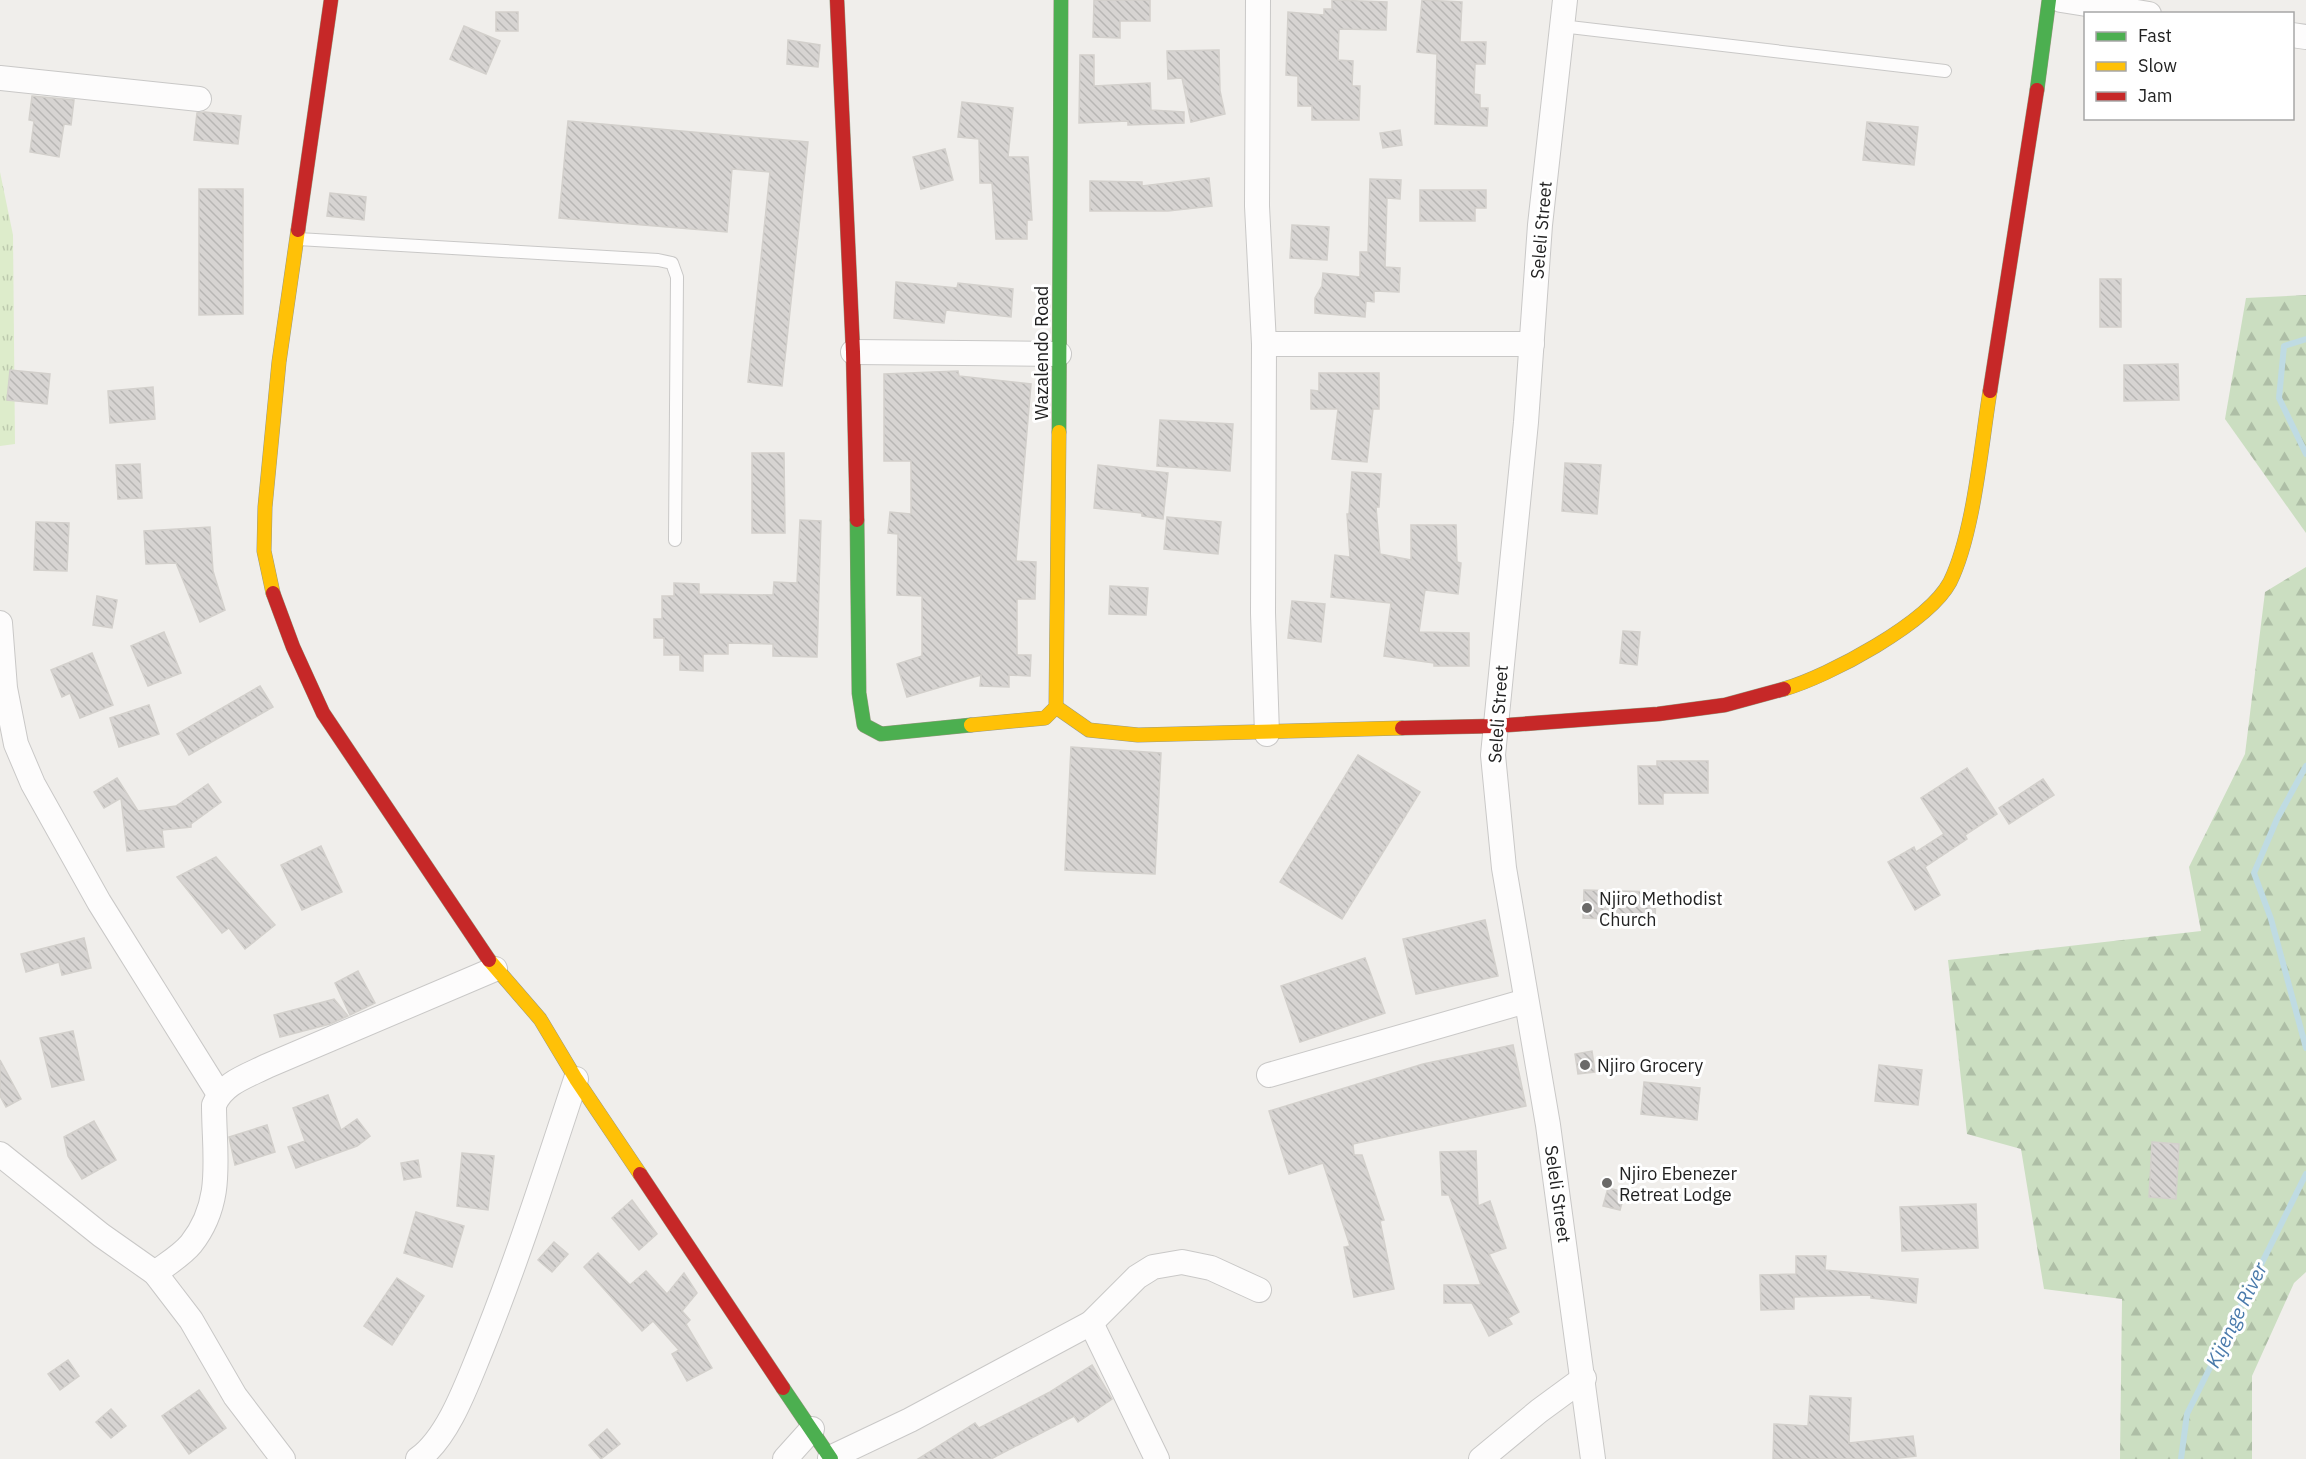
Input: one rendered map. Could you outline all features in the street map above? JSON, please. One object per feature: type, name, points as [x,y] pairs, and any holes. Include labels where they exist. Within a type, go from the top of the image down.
[{"type":"street","points":[[330,0],[279,362],[265,507],[264,551],[273,594],[293,647],[323,713],[495,969],[540,1019],[576,1079],[830,1459],[1091,1323],[1137,1277],[1153,1267],[1182,1262],[1211,1268],[1259,1290]]},
{"type":"street","points":[[837,0],[853,352],[860,616],[860,713],[864,724],[881,734],[922,732],[1045,718],[1056,707],[1089,730],[1110,734],[1267,734],[1495,726],[1658,714],[1725,705],[1790,687],[1879,646],[1918,617],[1949,583],[1966,534],[2028,162],[2049,0]]},
{"type":"street","name":"Wazalendo Road","points":[[1056,707],[1061,0]]},
{"type":"street","points":[[1258,0],[1257,206],[1264,344],[1263,613],[1267,734]]},
{"type":"street","name":"Seleli Street","points":[[1565,0],[1540,225],[1532,344],[1493,755],[1504,868],[1548,1125],[1584,1378],[1593,1459]]},
{"type":"street","points":[[2061,0],[2136,12]]},
{"type":"street","points":[[0,78],[199,99]]},
{"type":"street","points":[[1264,344],[1532,344]]},
{"type":"street","points":[[853,352],[1059,354]]},
{"type":"street","points":[[0,623],[5,688],[16,744],[33,784],[99,902],[219,1094]]},
{"type":"street","points":[[155,1273],[190,1245],[208,1218],[216,1187],[214,1105],[219,1094],[231,1084],[267,1066],[495,969]]},
{"type":"street","points":[[1269,1075],[1526,1001]]},
{"type":"street","points":[[418,1459],[438,1439],[470,1375],[512,1274],[576,1079]]},
{"type":"street","points":[[0,1154],[101,1234],[155,1273],[191,1320],[235,1396],[283,1459]]},
{"type":"street","points":[[1091,1323],[1156,1459]]},
{"type":"street","points":[[1481,1459],[1539,1411],[1584,1378]]},
{"type":"street","points":[[785,1459],[812,1429]]},
{"type":"lane","points":[[1561,26],[1945,71]]},
{"type":"lane","points":[[296,239],[658,260],[672,263],[677,277],[675,540]]},
{"type":"green space","points":[[0,172],[13,235],[15,444],[0,446]]},
{"type":"green space","points":[[2306,295],[2306,533],[2225,419],[2246,298]]},
{"type":"green space","points":[[2306,567],[2306,1272],[2294,1283],[2252,1376],[2252,1459],[2120,1459],[2122,1299],[2044,1289],[2021,1149],[1967,1134],[1948,960],[2201,931],[2189,867],[2245,754],[2265,592]]},
{"type":"building","points":[[1094,0],[1150,0],[1150,21],[1120,21],[1120,38],[1093,37]]},
{"type":"building","points":[[1332,0],[1387,2],[1386,30],[1339,29],[1338,60],[1353,61],[1352,86],[1360,86],[1359,120],[1312,120],[1312,106],[1298,106],[1298,76],[1286,75],[1288,12],[1324,15],[1324,9],[1332,9]]},
{"type":"building","points":[[1422,0],[1462,2],[1460,42],[1486,42],[1485,64],[1475,64],[1474,94],[1480,95],[1480,108],[1488,108],[1487,126],[1435,124],[1437,54],[1417,52]]},
{"type":"building","points":[[496,12],[518,12],[518,31],[496,31]]},
{"type":"building","points":[[464,26],[500,41],[486,74],[450,59]]},
{"type":"building","points":[[788,40],[820,45],[818,67],[787,64]]},
{"type":"building","points":[[1219,50],[1220,91],[1225,114],[1191,122],[1182,78],[1168,79],[1167,51]]},
{"type":"building","points":[[1080,55],[1094,55],[1094,86],[1150,83],[1151,110],[1184,112],[1184,123],[1128,125],[1128,121],[1079,123]]},
{"type":"building","points":[[32,96],[74,100],[71,125],[64,124],[59,157],[30,152],[34,121],[29,120]]},
{"type":"building","points":[[962,102],[1013,108],[1008,157],[1028,157],[1032,220],[1027,220],[1027,239],[996,239],[992,183],[980,183],[979,139],[958,137]]},
{"type":"building","points":[[197,113],[241,116],[238,144],[194,140]]},
{"type":"building","points":[[568,121],[808,142],[782,386],[748,382],[770,172],[732,169],[727,232],[559,218]]},
{"type":"building","points":[[1867,122],[1918,127],[1914,165],[1863,160]]},
{"type":"building","points":[[1400,130],[1402,145],[1383,148],[1380,133]]},
{"type":"building","points":[[945,149],[953,180],[921,189],[913,157]]},
{"type":"building","points":[[1209,178],[1212,206],[1168,211],[1090,211],[1090,181],[1142,182],[1142,186]]},
{"type":"building","points":[[1370,179],[1401,180],[1400,199],[1387,198],[1385,267],[1400,268],[1399,292],[1374,291],[1374,302],[1366,301],[1365,317],[1315,313],[1315,298],[1322,286],[1323,273],[1360,277],[1360,252],[1368,252]]},
{"type":"building","points":[[199,189],[243,189],[243,314],[199,315]]},
{"type":"building","points":[[1420,190],[1486,190],[1486,208],[1475,208],[1475,221],[1420,221]]},
{"type":"building","points":[[330,193],[366,197],[364,220],[327,216]]},
{"type":"building","points":[[1292,225],[1329,227],[1327,260],[1290,258]]},
{"type":"building","points":[[2100,279],[2121,279],[2121,327],[2100,327]]},
{"type":"building","points":[[896,282],[957,288],[958,283],[1013,289],[1011,317],[946,310],[944,323],[894,318]]},
{"type":"building","points":[[2178,364],[2179,400],[2124,401],[2124,365]]},
{"type":"building","points":[[10,370],[50,374],[47,404],[7,400]]},
{"type":"building","points":[[958,371],[959,376],[1031,384],[1016,561],[1036,562],[1035,599],[1017,599],[1017,655],[1031,655],[1030,676],[1009,675],[1009,687],[980,686],[981,675],[907,697],[897,664],[922,656],[922,596],[897,595],[898,534],[888,533],[890,512],[911,514],[911,461],[884,461],[884,374]]},
{"type":"building","points":[[1319,373],[1379,373],[1379,409],[1373,409],[1367,462],[1332,459],[1338,409],[1311,409],[1311,390],[1319,391]]},
{"type":"building","points":[[153,387],[155,419],[110,423],[108,391]]},
{"type":"building","points":[[1160,420],[1233,424],[1230,471],[1157,466]]},
{"type":"building","points":[[752,453],[784,453],[785,533],[752,533]]},
{"type":"building","points":[[1565,463],[1601,465],[1597,514],[1562,511]]},
{"type":"building","points":[[140,464],[142,498],[118,499],[116,465]]},
{"type":"building","points":[[1098,465],[1168,473],[1163,519],[1142,516],[1142,513],[1094,508]]},
{"type":"building","points":[[1352,472],[1381,474],[1379,507],[1376,507],[1380,554],[1411,560],[1411,525],[1456,525],[1457,562],[1461,563],[1458,594],[1425,590],[1419,632],[1469,633],[1469,666],[1434,666],[1434,663],[1384,656],[1391,603],[1331,597],[1335,555],[1350,557],[1347,514],[1349,514]]},
{"type":"building","points":[[1167,517],[1221,522],[1218,554],[1164,549]]},
{"type":"building","points":[[800,520],[821,521],[817,657],[773,656],[773,644],[728,643],[728,654],[703,654],[703,671],[680,670],[680,655],[664,655],[664,638],[654,638],[654,619],[662,619],[662,596],[674,596],[674,583],[699,584],[699,594],[773,595],[774,582],[797,583]]},
{"type":"building","points":[[36,522],[69,523],[67,571],[34,570]]},
{"type":"building","points":[[210,527],[213,571],[225,610],[200,622],[176,563],[146,564],[144,531]]},
{"type":"building","points":[[1110,586],[1148,588],[1146,615],[1109,614]]},
{"type":"building","points":[[97,596],[117,600],[112,628],[93,625]]},
{"type":"building","points":[[1292,601],[1325,604],[1321,642],[1288,638]]},
{"type":"building","points":[[1623,631],[1640,632],[1637,665],[1620,663]]},
{"type":"building","points":[[164,632],[181,673],[148,686],[131,646]]},
{"type":"building","points":[[92,653],[113,705],[80,718],[70,693],[62,697],[51,670]]},
{"type":"building","points":[[260,686],[273,707],[189,755],[177,734]]},
{"type":"building","points":[[149,705],[159,734],[119,747],[110,718]]},
{"type":"building","points":[[1071,747],[1161,753],[1155,874],[1065,870]]},
{"type":"building","points":[[1358,755],[1420,792],[1342,919],[1280,882]]},
{"type":"building","points":[[1657,761],[1708,761],[1708,793],[1663,793],[1663,804],[1639,804],[1638,766],[1657,766]]},
{"type":"building","points":[[1967,768],[1997,814],[1965,835],[1967,839],[1925,867],[1940,895],[1915,910],[1888,862],[1914,847],[1916,852],[1944,834],[1921,798]]},
{"type":"building","points":[[117,778],[138,811],[176,806],[208,784],[221,802],[191,824],[191,827],[162,830],[164,847],[127,851],[121,798],[104,808],[94,792]]},
{"type":"building","points":[[2043,779],[2054,795],[2009,824],[1999,808]]},
{"type":"building","points":[[321,846],[342,892],[302,910],[281,865]]},
{"type":"building","points":[[216,857],[275,925],[245,949],[229,928],[222,933],[177,877]]},
{"type":"building","points":[[1584,890],[1656,892],[1655,921],[1583,918]]},
{"type":"building","points":[[1485,920],[1498,976],[1416,994],[1403,939]]},
{"type":"building","points":[[84,938],[91,968],[62,975],[59,962],[26,972],[21,954]]},
{"type":"building","points":[[1365,958],[1385,1013],[1300,1042],[1281,986]]},
{"type":"building","points":[[358,971],[375,1003],[350,1015],[335,983]]},
{"type":"building","points":[[334,999],[348,1016],[330,1024],[280,1037],[274,1015]]},
{"type":"building","points":[[73,1031],[84,1080],[52,1087],[40,1038]]},
{"type":"building","points":[[1513,1045],[1526,1106],[1353,1144],[1354,1155],[1362,1155],[1384,1220],[1380,1221],[1394,1289],[1354,1297],[1344,1247],[1350,1246],[1323,1163],[1289,1174],[1269,1111],[1423,1064]]},
{"type":"building","points":[[1592,1051],[1595,1072],[1578,1074],[1575,1054]]},
{"type":"building","points":[[0,1060],[21,1099],[6,1107],[0,1096]]},
{"type":"building","points":[[1879,1065],[1922,1070],[1918,1105],[1875,1101]]},
{"type":"building","points":[[1644,1082],[1700,1088],[1697,1120],[1641,1114]]},
{"type":"building","points":[[328,1095],[341,1130],[357,1119],[370,1136],[357,1146],[296,1168],[288,1147],[305,1141],[293,1108]]},
{"type":"building","points":[[94,1121],[116,1160],[82,1179],[68,1156],[64,1137]]},
{"type":"building","points":[[267,1125],[275,1152],[235,1165],[229,1137]]},
{"type":"building","points":[[2152,1142],[2179,1144],[2176,1199],[2149,1197]]},
{"type":"building","points":[[1476,1151],[1478,1206],[1490,1201],[1506,1248],[1489,1254],[1519,1312],[1508,1318],[1512,1324],[1489,1336],[1472,1303],[1444,1303],[1444,1285],[1481,1285],[1449,1195],[1442,1195],[1440,1152]]},
{"type":"building","points":[[462,1153],[494,1156],[488,1210],[457,1206]]},
{"type":"building","points":[[418,1160],[421,1177],[404,1180],[401,1163]]},
{"type":"building","points":[[1608,1188],[1625,1192],[1620,1210],[1603,1206]]},
{"type":"building","points":[[632,1200],[657,1234],[639,1250],[612,1218]]},
{"type":"building","points":[[1976,1204],[1978,1248],[1902,1251],[1900,1207]]},
{"type":"building","points":[[416,1212],[464,1226],[452,1267],[404,1253]]},
{"type":"building","points":[[554,1242],[568,1254],[552,1272],[538,1260]]},
{"type":"building","points":[[598,1253],[630,1285],[646,1271],[667,1294],[684,1273],[697,1293],[682,1311],[690,1320],[686,1324],[712,1368],[687,1381],[672,1354],[679,1350],[653,1321],[642,1331],[584,1267]]},
{"type":"building","points":[[1796,1256],[1826,1256],[1825,1270],[1918,1279],[1916,1303],[1871,1298],[1871,1295],[1794,1297],[1794,1309],[1761,1310],[1760,1275],[1796,1274]]},
{"type":"building","points":[[397,1278],[424,1296],[392,1345],[364,1326]]},
{"type":"building","points":[[68,1360],[79,1376],[60,1390],[48,1374]]},
{"type":"building","points":[[1092,1365],[1112,1399],[1078,1422],[1074,1416],[991,1459],[918,1459],[975,1423],[979,1428],[1050,1392]]},
{"type":"building","points":[[199,1390],[226,1428],[189,1454],[162,1416]]},
{"type":"building","points":[[1810,1396],[1851,1398],[1849,1443],[1913,1436],[1916,1456],[1890,1459],[1773,1459],[1774,1424],[1808,1426]]},
{"type":"building","points":[[111,1409],[126,1426],[111,1438],[96,1422]]},
{"type":"building","points":[[607,1429],[620,1444],[601,1459],[589,1445]]},
{"type":"waterway","name":"Kijenge River","points":[[2306,339],[2284,346],[2279,398],[2306,454]]},
{"type":"waterway","name":"Kijenge River","points":[[2306,766],[2277,819],[2254,873],[2271,919],[2306,1048]]},
{"type":"waterway","name":"Kijenge River","points":[[2181,1459],[2187,1414],[2306,1174]]},
{"type":"traffic: fast","points":[[1059,432],[1061,0]]},
{"type":"traffic: fast","points":[[2037,90],[2049,0]]},
{"type":"traffic: fast","points":[[857,520],[859,693],[864,725],[881,734],[971,725]]},
{"type":"traffic: fast","points":[[783,1388],[831,1459]]},
{"type":"traffic: slow","points":[[273,593],[264,551],[265,507],[279,362],[298,230]]},
{"type":"traffic: slow","points":[[1784,689],[1826,673],[1876,646],[1921,614],[1938,598],[1950,582],[1971,515],[1990,391]]},
{"type":"traffic: slow","points":[[971,725],[1045,718],[1056,707],[1059,432]]},
{"type":"traffic: slow","points":[[1056,707],[1089,730],[1138,735],[1402,728]]},
{"type":"traffic: slow","points":[[489,960],[540,1019],[576,1079],[640,1174]]},
{"type":"traffic: jam","points":[[298,230],[331,0]]},
{"type":"traffic: jam","points":[[837,0],[853,352],[857,520]]},
{"type":"traffic: jam","points":[[1990,391],[2037,90]]},
{"type":"traffic: jam","points":[[273,593],[293,647],[323,713],[489,960]]},
{"type":"traffic: jam","points":[[1402,728],[1495,726],[1658,714],[1725,705],[1784,689]]},
{"type":"traffic: jam","points":[[640,1174],[783,1388]]},
{"type":"place","name":"Njiro Methodist Church","points":[[1587,908]]},
{"type":"place","name":"Njiro Grocery","points":[[1585,1065]]},
{"type":"place","name":"Njiro Ebenezer Retreat Lodge","points":[[1607,1183]]}]
